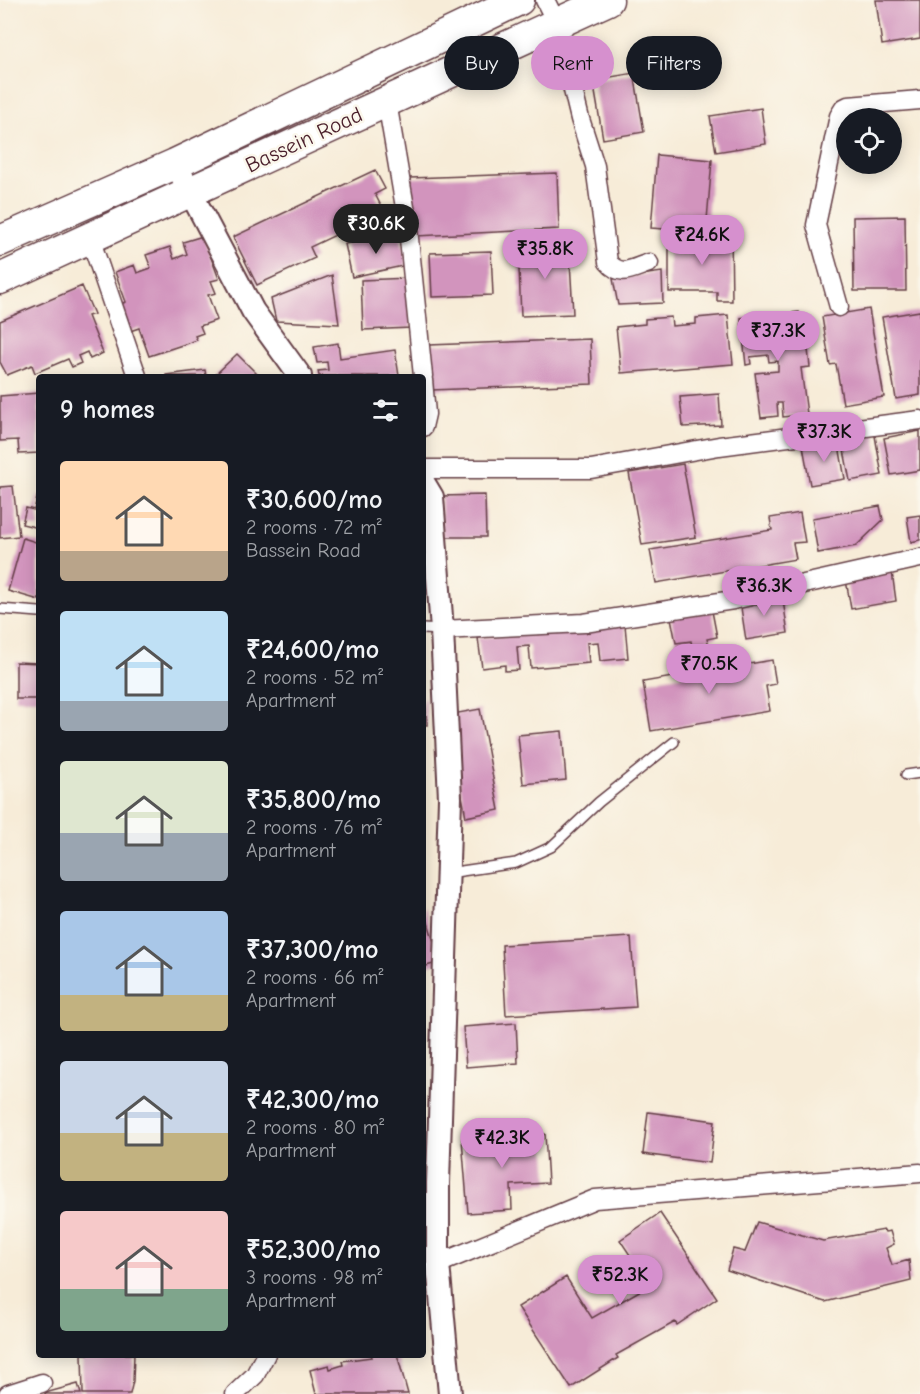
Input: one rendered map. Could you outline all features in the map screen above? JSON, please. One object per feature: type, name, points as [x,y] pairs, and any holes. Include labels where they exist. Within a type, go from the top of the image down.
[{"type":"main road","name":"Bassein Road","points":[[0,241],[175,164],[519,0]]},
{"type":"main road","name":"Bassein Road","points":[[0,279],[387,102],[551,12],[608,0]]},
{"type":"street","points":[[551,12],[595,166],[608,262],[614,269],[623,272],[649,263]]},
{"type":"street","points":[[839,307],[816,225],[839,117],[844,108],[848,106],[920,100]]},
{"type":"street","points":[[387,102],[407,219],[423,374]]},
{"type":"street","points":[[175,164],[253,311],[299,374]]},
{"type":"street","points":[[90,238],[136,374]]},
{"type":"street","points":[[426,469],[591,469],[719,446],[920,420]]},
{"type":"street","points":[[426,487],[432,497],[433,629],[450,798],[448,873],[430,1187],[450,1394]]},
{"type":"street","points":[[433,629],[596,621],[734,600],[920,558]]},
{"type":"street","points":[[438,1264],[595,1199],[920,1173]]},
{"type":"street","points":[[235,1394],[255,1375],[264,1358]]},
{"type":"street","points":[[8,1394],[42,1383]]},
{"type":"lane","points":[[0,609],[36,612]]},
{"type":"lane","points":[[448,873],[516,862],[551,847],[599,802],[674,742]]},
{"type":"lane","points":[[906,775],[920,773]]},
{"type":"building","points":[[876,0],[920,0],[920,39],[882,45]]},
{"type":"building","points":[[626,74],[626,90],[637,90],[644,132],[603,139],[595,90],[614,90],[614,76]]},
{"type":"building","points":[[761,108],[766,144],[716,152],[710,116]]},
{"type":"building","points":[[657,155],[712,160],[706,232],[651,228]]},
{"type":"building","points":[[375,170],[385,189],[375,194],[384,212],[310,247],[315,258],[257,285],[233,237]]},
{"type":"building","points":[[557,173],[559,229],[416,236],[410,178]]},
{"type":"building","points":[[905,216],[906,291],[854,291],[853,217]]},
{"type":"building","points":[[720,232],[731,232],[732,301],[717,301],[717,292],[669,292],[669,240],[721,240]]},
{"type":"building","points":[[400,233],[407,265],[352,277],[345,244]]},
{"type":"building","points":[[203,236],[219,279],[211,281],[216,293],[208,295],[217,320],[200,326],[203,333],[195,336],[197,340],[149,356],[139,328],[127,332],[117,305],[126,302],[115,272],[134,265],[137,273],[151,268],[146,255],[170,247],[174,259],[187,254],[183,242]]},
{"type":"building","points":[[569,243],[573,314],[521,316],[518,245]]},
{"type":"building","points":[[491,251],[493,295],[432,297],[430,253]]},
{"type":"building","points":[[662,272],[663,303],[618,305],[613,279]]},
{"type":"building","points":[[332,275],[339,324],[276,321],[271,299]]},
{"type":"building","points":[[410,278],[411,328],[363,330],[361,280]]},
{"type":"building","points":[[82,286],[94,314],[88,316],[103,353],[90,359],[87,352],[78,356],[81,363],[72,367],[68,359],[35,373],[32,365],[7,375],[0,362],[0,321]]},
{"type":"building","points":[[869,309],[884,397],[843,404],[836,364],[830,365],[822,317]]},
{"type":"building","points":[[920,311],[920,395],[896,399],[882,317]]},
{"type":"building","points":[[799,312],[803,341],[807,341],[810,367],[801,368],[807,414],[783,417],[782,403],[777,403],[778,416],[761,418],[755,373],[778,371],[778,361],[769,362],[768,355],[750,357],[751,364],[746,365],[741,318]]},
{"type":"building","points":[[728,315],[733,364],[621,373],[616,327],[645,324],[645,319],[671,317],[672,326],[696,324],[696,318]]},
{"type":"building","points":[[590,339],[592,384],[431,390],[429,345]]},
{"type":"building","points":[[338,343],[340,358],[395,350],[399,374],[319,374],[318,371],[328,370],[327,362],[317,363],[314,347]]},
{"type":"building","points":[[237,354],[257,374],[216,374]]},
{"type":"building","points":[[205,370],[206,374],[174,374]]},
{"type":"building","points":[[36,393],[36,453],[19,454],[18,440],[0,441],[0,396]]},
{"type":"building","points":[[719,394],[721,425],[683,427],[680,397]]},
{"type":"building","points":[[874,430],[882,475],[850,481],[841,435]]},
{"type":"building","points":[[920,431],[920,470],[891,475],[884,438]]},
{"type":"building","points":[[838,440],[845,479],[810,485],[803,446]]},
{"type":"building","points":[[683,464],[696,537],[642,545],[629,473]]},
{"type":"building","points":[[13,486],[19,536],[0,538],[0,487]]},
{"type":"building","points":[[485,495],[486,537],[442,537],[441,496]]},
{"type":"building","points":[[36,502],[36,527],[22,524],[26,508],[34,510]]},
{"type":"building","points":[[880,506],[883,520],[856,546],[818,553],[812,518]]},
{"type":"building","points":[[800,513],[805,542],[793,543],[796,559],[656,583],[650,550],[772,530],[770,518]]},
{"type":"building","points":[[920,515],[920,540],[911,542],[907,517]]},
{"type":"building","points":[[23,538],[36,542],[36,599],[8,591]]},
{"type":"building","points":[[892,572],[896,601],[851,609],[846,580]]},
{"type":"building","points":[[782,594],[788,633],[746,640],[740,601]]},
{"type":"building","points":[[712,611],[717,637],[707,639],[710,651],[693,654],[691,641],[676,643],[671,618]]},
{"type":"building","points":[[625,625],[628,658],[600,661],[598,642],[587,643],[589,663],[531,668],[529,646],[517,647],[519,670],[505,671],[505,665],[482,668],[478,638]]},
{"type":"building","points":[[772,660],[776,684],[766,686],[770,711],[651,731],[643,682]]},
{"type":"building","points":[[16,662],[36,663],[36,699],[16,699]]},
{"type":"building","points":[[480,709],[499,810],[466,817],[447,715]]},
{"type":"building","points":[[562,731],[566,780],[523,784],[518,735]]},
{"type":"building","points":[[426,916],[440,962],[426,966]]},
{"type":"building","points":[[631,937],[636,1007],[506,1015],[502,945]]},
{"type":"building","points":[[516,1023],[518,1063],[466,1067],[463,1027]]},
{"type":"building","points":[[648,1112],[715,1121],[710,1163],[643,1154]]},
{"type":"building","points":[[545,1134],[548,1183],[511,1185],[512,1210],[468,1213],[462,1139]]},
{"type":"building","points":[[660,1213],[717,1298],[677,1325],[675,1322],[616,1355],[618,1358],[571,1388],[518,1307],[566,1277],[592,1318],[650,1285],[620,1240]]},
{"type":"building","points":[[757,1222],[823,1241],[884,1230],[885,1232],[890,1231],[894,1244],[886,1248],[892,1265],[909,1260],[911,1281],[825,1302],[727,1270],[733,1249],[745,1252]]},
{"type":"building","points":[[82,1358],[134,1358],[130,1394],[83,1394]]},
{"type":"building","points":[[398,1358],[408,1394],[316,1394],[310,1370],[329,1365],[330,1369],[343,1365],[342,1361]]},
{"type":"building","points":[[78,1384],[81,1394],[45,1394],[45,1393]]}]
